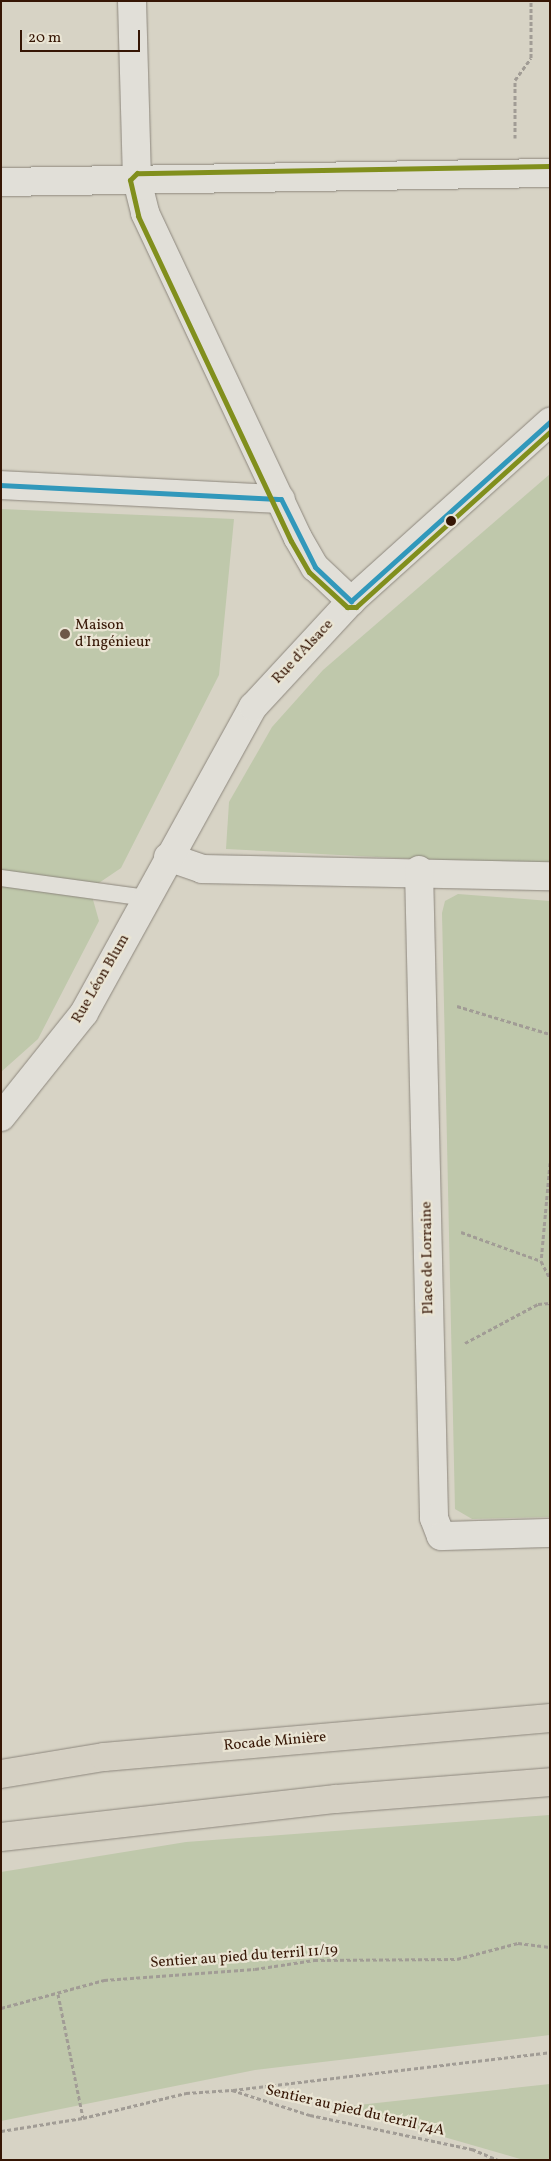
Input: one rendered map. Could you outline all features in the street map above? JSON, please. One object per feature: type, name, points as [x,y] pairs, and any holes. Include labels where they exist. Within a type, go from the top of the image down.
[{"type":"highway","name":"Rocade Minière","points":[[1,1774],[104,1757],[550,1718]]},
{"type":"highway","points":[[1,1837],[336,1799],[550,1782]]},
{"type":"street","points":[[132,1],[137,180],[144,213],[315,567],[350,601]]},
{"type":"street","points":[[1,182],[550,173]]},
{"type":"street","name":"Rue d'Alsace","points":[[168,857],[253,707],[350,601],[550,422]]},
{"type":"street","points":[[1,485],[281,499]]},
{"type":"street","points":[[168,857],[202,869],[419,870],[550,876]]},
{"type":"street","name":"Rue Léon Blum","points":[[1,1117],[84,1013],[168,857]]},
{"type":"street","name":"Place de Lorraine","points":[[419,870],[434,1518],[441,1536],[550,1533]]},
{"type":"lane","points":[[1,878],[147,898]]},
{"type":"path","points":[[515,173],[515,80],[531,58],[531,1]]},
{"type":"path","points":[[422,994],[550,1034]]},
{"type":"path","points":[[550,1163],[541,1261],[550,1279]]},
{"type":"path","points":[[428,1220],[541,1261]]},
{"type":"path","points":[[430,1362],[538,1304],[550,1303]]},
{"type":"path","name":"Sentier au pied du terril 11/19","points":[[1,2008],[104,1980],[186,1971],[255,1969],[314,1960],[456,1959],[518,1943],[550,1947]]},
{"type":"path","points":[[58,1994],[83,2118]]},
{"type":"path","points":[[232,2090],[550,2052]]},
{"type":"path","name":"Sentier au pied du terril 74A","points":[[1,2131],[83,2118],[186,2093],[232,2090],[302,2113],[472,2149],[498,2160]]},
{"type":"green space","points":[[550,474],[550,866],[226,849],[229,802],[272,727],[323,670]]},
{"type":"green space","points":[[1,509],[234,519],[219,675],[121,868],[90,889],[99,921],[38,1039],[1,1072]]},
{"type":"green space","points":[[458,894],[550,901],[550,1517],[472,1519],[455,1509],[442,913],[445,901]]},
{"type":"green space","points":[[550,1815],[550,2035],[255,2070],[1,2121],[1,1872],[186,1842]]},
{"type":"green space","points":[[550,2084],[550,2160],[524,2160],[340,2107]]},
{"type":"transit line","points":[[550,166],[137,173],[130,180],[138,216],[291,541],[309,572],[347,607],[356,607],[550,432]]},
{"type":"transit line","points":[[351,601],[550,422]]},
{"type":"transit line","points":[[1,485],[281,499]]},
{"type":"transit line","points":[[281,499],[315,567],[351,601]]},
{"type":"place","name":"Maison d'Ingénieur","points":[[65,634]]}]
